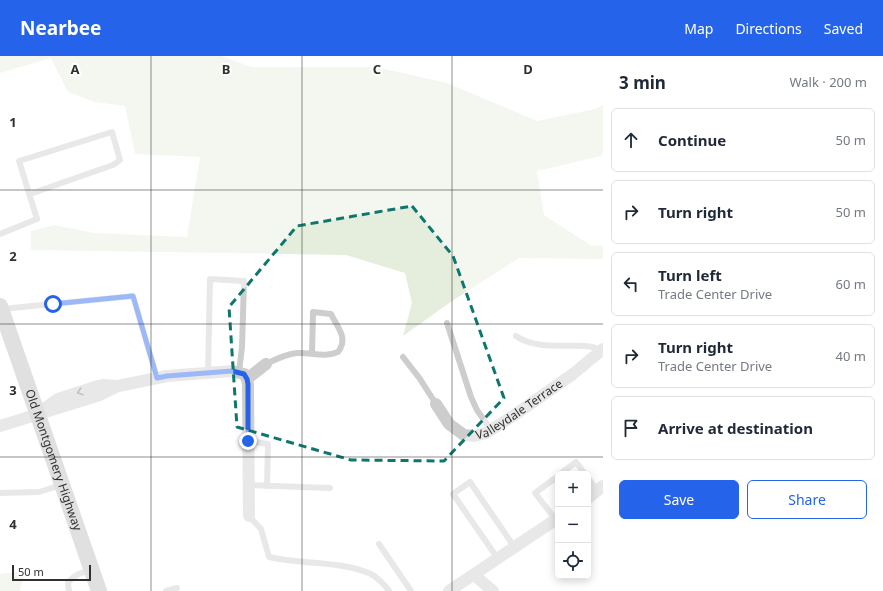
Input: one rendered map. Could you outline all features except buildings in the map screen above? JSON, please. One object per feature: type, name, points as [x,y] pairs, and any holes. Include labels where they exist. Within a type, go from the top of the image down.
[{"type":"street","name":"Old Montgomery Highway","points":[[0,309],[99,591]]},
{"type":"street","name":"Valleydale Terrace","points":[[436,404],[449,424],[464,435],[474,436],[486,433],[567,378],[602,350]]},
{"type":"street","points":[[0,426],[37,414],[58,399],[98,386],[118,386],[167,376],[232,371],[243,375],[266,364]]},
{"type":"street","points":[[243,375],[248,441],[249,516]]},
{"type":"street","points":[[449,591],[555,520]]},
{"type":"street","points":[[474,575],[493,591]]},
{"type":"lane","points":[[0,234],[38,219],[19,161],[112,132],[120,160],[113,165],[30,194]]},
{"type":"lane","points":[[208,373],[210,279],[244,280],[242,347],[243,375]]},
{"type":"lane","points":[[0,309],[133,296],[157,378]]},
{"type":"lane","points":[[266,364],[282,356],[296,353],[325,355],[338,352],[343,344],[343,337],[331,314],[313,312],[312,354]]},
{"type":"lane","points":[[447,323],[471,397],[477,410],[491,430]]},
{"type":"lane","points":[[516,336],[523,341],[535,344],[585,346],[602,350]]},
{"type":"lane","points":[[403,357],[420,379],[436,404]]},
{"type":"lane","points":[[248,441],[268,444],[268,486]]},
{"type":"lane","points":[[564,471],[576,462],[583,471]]},
{"type":"lane","points":[[555,478],[535,493],[555,517]]},
{"type":"lane","points":[[498,559],[453,494],[470,482],[515,548]]},
{"type":"lane","points":[[591,483],[596,492]]},
{"type":"lane","points":[[0,493],[39,492],[61,485]]},
{"type":"lane","points":[[249,485],[330,488]]},
{"type":"lane","points":[[249,516],[261,530],[269,557],[281,560],[351,568],[372,575],[389,591]]},
{"type":"lane","points":[[379,544],[411,591]]},
{"type":"lane","points":[[69,591],[68,583],[71,578],[91,570]]},
{"type":"lane","points":[[166,591],[177,588]]},
{"type":"highlighted area","points":[[412,206],[453,256],[504,398],[444,461],[351,460],[237,427],[229,307],[297,226]]},
{"type":"green space","points":[[0,56],[222,56],[251,67],[376,67],[447,83],[537,121],[595,109],[603,105],[603,153],[601,156],[537,171],[544,215],[590,245],[603,246],[603,259],[519,258],[452,301],[403,336],[412,303],[405,273],[346,255],[31,250],[31,231],[55,225],[94,233],[187,237],[200,157],[135,154],[125,106],[95,102],[68,92],[51,58],[0,73]]},
{"type":"green space","points":[[25,571],[20,591],[0,591],[0,574]]},
{"type":"route","points":[[53,304],[133,296],[157,378],[232,371],[244,374],[248,384],[248,441]]}]
